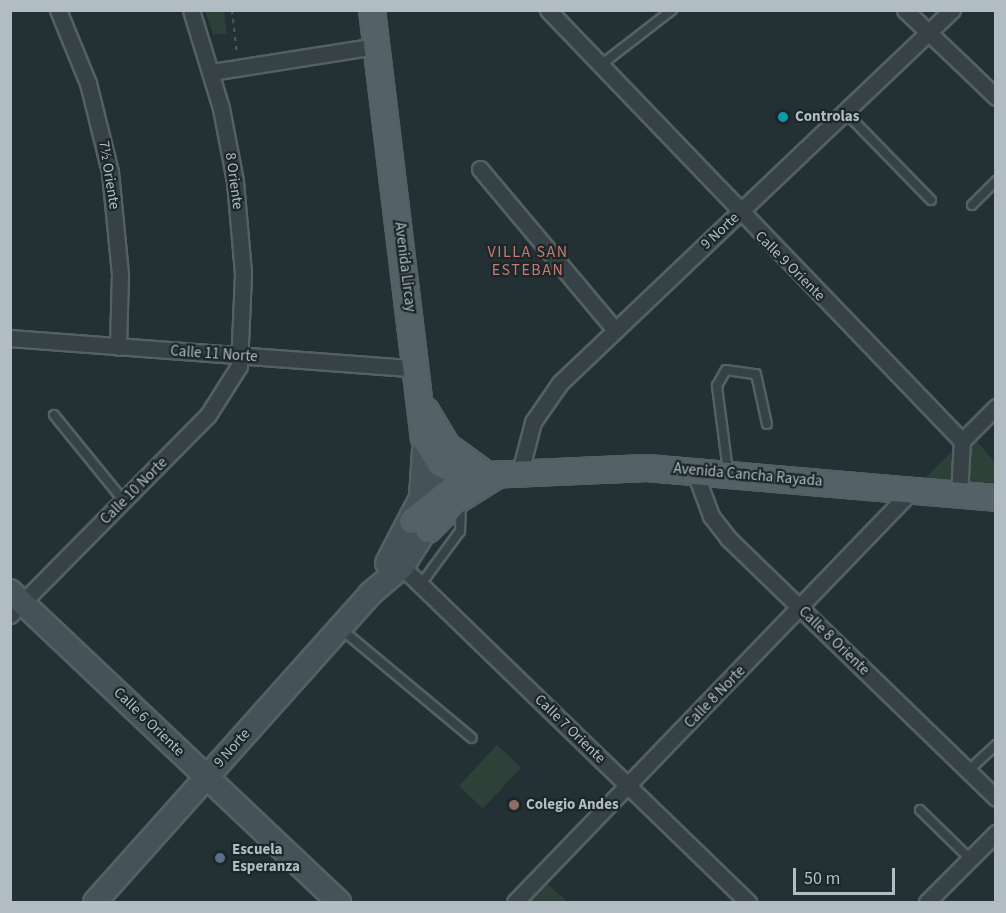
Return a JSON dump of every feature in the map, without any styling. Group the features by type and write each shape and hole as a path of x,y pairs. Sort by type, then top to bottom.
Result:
{"main road":[{"name":"Avenida Lircay","path":"372,10 422,405"},
{"name":"Avenida Cancha Rayada","path":"422,405 440,464 499,474 694,470 996,498"},
{"name":"Avenida Cancha Rayada","path":"430,434 468,464 499,474"},
{"path":"420,526 430,434"},
{"path":"440,464 450,497"},
{"path":"420,526 450,497 499,474"},
{"name":"9 Norte","path":"95,903 370,594 396,562 420,526"},
{"name":"Calle 6 Oriente","path":"15,603 206,777 339,903"}],"street":[{"name":"7½ Oriente","path":"58,10 88,83 110,172 120,274 118,346"},
{"name":"8 Oriente","path":"191,10 212,72 239,212 240,357"},
{"name":"Calle 9 Oriente","path":"548,10 738,213 962,441"},
{"path":"905,10 996,97"},
{"name":"9 Norte","path":"499,474 543,402 615,330 952,10"},
{"path":"212,72 376,46"},
{"path":"480,169 615,330"},
{"name":"Calle 11 Norte","path":"10,338 418,369"},
{"name":"Calle 10 Norte","path":"15,603 124,501 219,402 240,357"},
{"path":"958,494 962,441 996,407"},
{"name":"Calle 8 Oriente","path":"694,470 719,528 996,798"},
{"name":"Calle 8 Norte","path":"515,903 913,489"},
{"name":"Calle 7 Oriente","path":"396,562 748,903"},
{"path":"927,903 996,833"}],"lane":[{"path":"600,66 672,10"},
{"path":"844,112 931,200"},
{"path":"972,205 996,181"},
{"path":"729,472 717,387 726,370 756,374 767,424"},
{"path":"54,415 124,501"},
{"path":"421,585 460,531 450,497"},
{"path":"340,628 472,738"},
{"path":"968,771 996,745"},
{"path":"920,810 970,859"}],"path":[{"path":"232,10 239,68"}],"green space":[{"path":"205,11 224,11 227,34 213,34"},
{"path":"970,434 995,462 995,483 925,478"},
{"path":"497,745 521,768 483,808 459,786"},
{"path":"546,883 568,902 528,902"}],"place":[{"name":"Controlas","path":"783,117"},
{"name":"Colegio Andes","path":"514,805"},
{"name":"Escuela Esperanza","path":"220,858"}],"district":[{"name":"VILLA SAN ESTEBAN","path":"528,261"}]}
